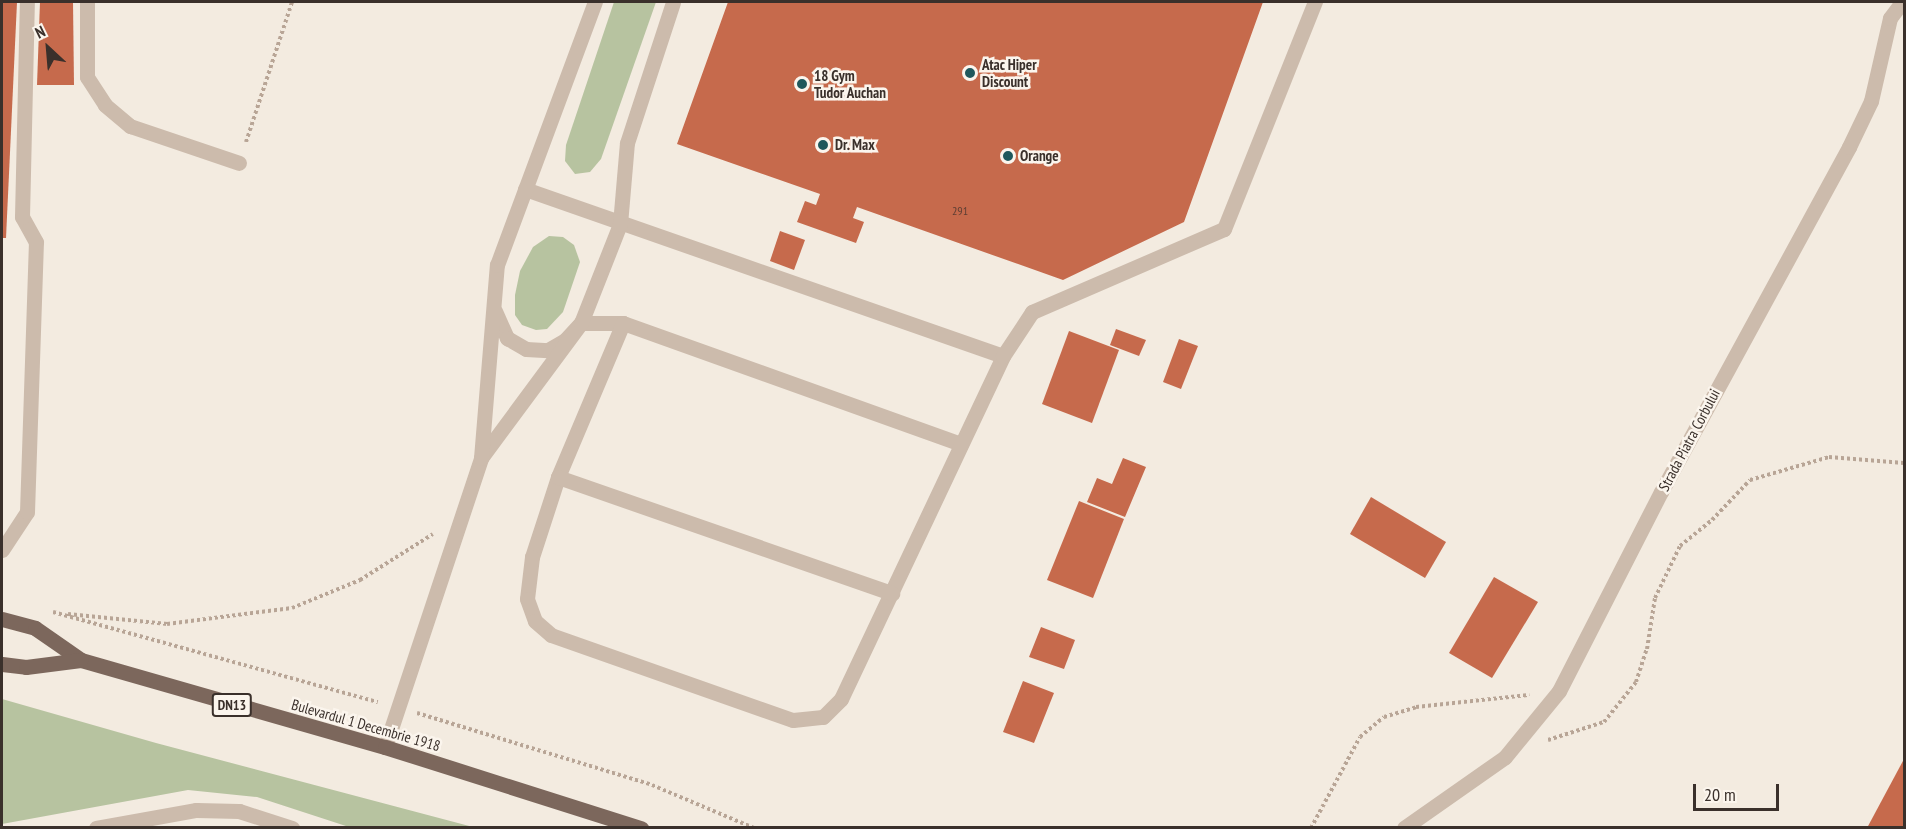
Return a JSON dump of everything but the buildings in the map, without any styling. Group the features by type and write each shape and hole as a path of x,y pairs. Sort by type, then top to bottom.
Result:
{"main road":[{"name":"Bulevardul 1 Decembrie 1918","path":"2,619 35,628 81,660 385,747 641,828"},
{"name":"Bulevardul 1 Decembrie 1918","path":"2,664 27,667 81,660"}],"street":[{"path":"2,550 27,512 36,242 22,217 27,2"},
{"path":"87,2 87,77 105,105 130,126 239,163"},
{"path":"385,747 396,707 481,458 497,265 595,2"},
{"path":"481,458 581,323 620,224 627,143 673,2"},
{"path":"623,323 558,477 532,557 527,599 535,621 551,635 793,720 823,717 841,699 1004,356 1032,312 1224,229 1315,2"},
{"name":"Strada Piatra Corbului","path":"1404,828 1505,757 1559,691 1661,492 1849,147 1871,100 1890,18 1902,2"},
{"path":"525,189 1004,356"},
{"path":"494,297 495,319 507,338 526,349 548,350 565,340 581,323 623,323 961,444"},
{"path":"558,477 892,593"},
{"path":"96,828 196,810 239,811 288,827"}],"path":[{"path":"239,163 292,2"},
{"path":"1505,757 1604,722 1636,682 1647,649 1655,598 1680,546 1713,520 1750,480 1829,457 1905,463"},
{"path":"460,517 360,580 292,608 167,624 52,612 396,707 652,785 754,828"},
{"path":"1311,828 1360,737 1384,717 1416,707 1559,691"}],"green space":[{"path":"614,2 656,2 601,159 590,172 575,174 565,161 566,145"},
{"path":"549,236 563,237 574,245 580,262 563,312 547,329 536,330 522,325 515,315 515,295 520,271 533,247"},
{"path":"2,699 156,743 473,827 349,827 257,797 188,790 2,824"}],"place":[{"name":"Atac Hiper Discount","path":"970,73"},
{"name":"18 Gym Tudor Auchan","path":"802,84"},
{"name":"Dr. Max","path":"823,145"},
{"name":"Orange","path":"1008,156"}]}
